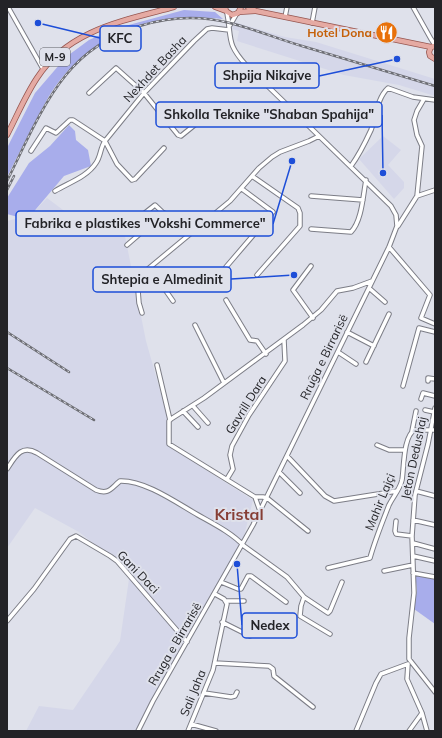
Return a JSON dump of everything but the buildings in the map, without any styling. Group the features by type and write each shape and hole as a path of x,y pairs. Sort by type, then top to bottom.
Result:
{"main road":[{"name":"M-9","path":"7,135 30,89 43,69 60,52 84,35 100,28 174,7"},
{"path":"215,7 226,10 232,15 239,11 256,11 416,45 433,46"},
{"path":"248,7 256,11"},
{"path":"416,45 434,59"},
{"path":"429,54 429,50 433,46"}],"street":[{"path":"8,7 43,69"},
{"path":"285,17 287,7"},
{"path":"312,23 315,7"},
{"path":"413,7 433,46"},
{"path":"226,10 230,41 236,53 391,206 396,215 397,226"},
{"path":"229,28 239,11"},
{"name":"Nexhdet Basha","path":"55,191 92,168 97,162 101,146 144,93 180,54 208,29 216,27 229,28"},
{"path":"89,93 116,68 144,93 178,135 181,136 202,119"},
{"path":"351,166 370,132 376,117 380,100 388,88 413,97 435,100"},
{"path":"424,99 417,110 414,120 417,135 422,146 417,196 435,190"},
{"path":"31,151 46,128 56,133 70,120 73,120 105,141 117,164 132,180 135,179 164,148"},
{"path":"142,313 139,303 137,278 230,201 266,162 280,152 309,142 319,136"},
{"path":"252,176 298,208 300,212 300,226 257,275"},
{"path":"311,229 351,232 356,224 366,180"},
{"path":"226,267 273,212 242,188"},
{"path":"311,196 362,200"},
{"name":"Rruga e Birrarisë","path":"138,731 153,701 215,594 267,498 389,247 397,226 417,196"},
{"path":"136,220 155,205 177,226 193,232"},
{"path":"127,245 164,213"},
{"path":"389,247 430,295 421,318 435,324"},
{"path":"311,266 293,290 313,318"},
{"path":"150,268 172,301"},
{"name":"Gavrill Dara","path":"170,420 266,354 313,318 337,291 353,288 372,281"},
{"path":"369,288 385,302"},
{"path":"226,300 250,340 257,341 266,354"},
{"path":"366,362 389,314"},
{"path":"195,325 224,383"},
{"path":"403,386 419,328 435,332"},
{"path":"347,332 374,346"},
{"name":"Gavrill Dara","path":"227,479 233,469 230,455 232,446 249,415 284,361 284,340"},
{"path":"338,352 356,364"},
{"path":"157,365 170,420 169,444 255,497 267,498 308,531"},
{"path":"310,378 322,384"},
{"path":"428,381 428,378 435,378"},
{"path":"421,400 423,393 435,396"},
{"path":"192,406 208,423"},
{"path":"425,410 435,412"},
{"name":"Mahir Lajçi","path":"328,568 370,558 390,503 401,482 405,450 412,431 416,411"},
{"path":"183,412 198,427"},
{"name":"Jeton Dedushaj","path":"427,731 422,713 407,679 409,638 414,593 412,536 416,491 433,430 435,412"},
{"path":"412,431 433,430"},
{"path":"377,445 389,450 405,450"},
{"path":"7,469 18,454 23,450 28,449 37,453 96,490 102,492 108,491 120,481 130,482 151,488 238,540 287,577 304,597 330,612 342,582"},
{"path":"287,456 325,496 334,501 397,491"},
{"path":"279,472 300,493"},
{"path":"416,491 435,496"},
{"path":"255,497 260,511"},
{"path":"413,520 435,525"},
{"path":"396,521 396,534 412,536"},
{"name":"Gani Daci","path":"7,621 34,589 70,539 76,536 117,561 187,642"},
{"path":"412,543 435,550"},
{"path":"413,556 435,561"},
{"path":"384,571 413,565"},
{"path":"413,573 435,577"},
{"path":"221,582 241,589 248,576 252,576 286,602"},
{"path":"215,594 226,601 244,601"},
{"path":"304,597 300,616 330,634"},
{"name":"Sali Jaha","path":"188,731 215,663 222,622 227,604 226,601"},
{"path":"222,622 250,636 255,634 258,623"},
{"path":"409,659 435,692"},
{"path":"215,663 269,666 273,669 274,676 313,707"},
{"path":"356,731 381,674 408,664"},
{"path":"204,693 232,697 235,696 237,692"},
{"path":"409,731 422,713"},
{"path":"191,724 216,731"}],"shaded area":[{"path":"184,10 215,12 223,19 189,17 147,23 109,38 91,50 61,79 49,96 7,177 7,148 35,93 66,57 89,40 114,29"},
{"path":"234,22 285,37 316,42 435,79 435,96 399,85 344,75 237,41 239,31 232,29"},
{"path":"69,125 75,131 76,140 88,150 91,166 64,176 31,215 18,217 7,214 7,198 29,163 50,146"},
{"path":"383,136 401,150 388,165 404,182 404,188 394,199 359,159"},
{"path":"47,198 94,233 120,211 146,341 167,415 168,446 253,500 242,544 153,701 138,731 26,731 39,706 73,710 120,641 130,572 79,532 35,508 7,548 7,221 31,215"},
{"path":"415,573 435,577 435,624 414,609 417,590"}],"railway":[{"path":"7,181 49,99 66,75 82,59 100,45 119,34 140,26 163,20 185,18 208,19 230,23 435,86"},
{"path":"7,190 14,176"},
{"path":"7,332 69,372"},
{"path":"7,368 94,420"}],"place":[{"name":"KFC","path":"38,23"},
{"name":"Hotel Dona","path":"387,33"},
{"name":"Shpija Nikajve","path":"397,59"},
{"name":"Fabrika e plastikes \"Vokshi Commerce\"","path":"292,161"},
{"name":"Shkolla Teknike \"Shaban Spahija\"","path":"383,173"},
{"name":"Shtepia e Almedinit","path":"294,275"},
{"name":"Nedex","path":"237,564"}],"district":[{"name":"Kristal","path":"239,514"}]}
